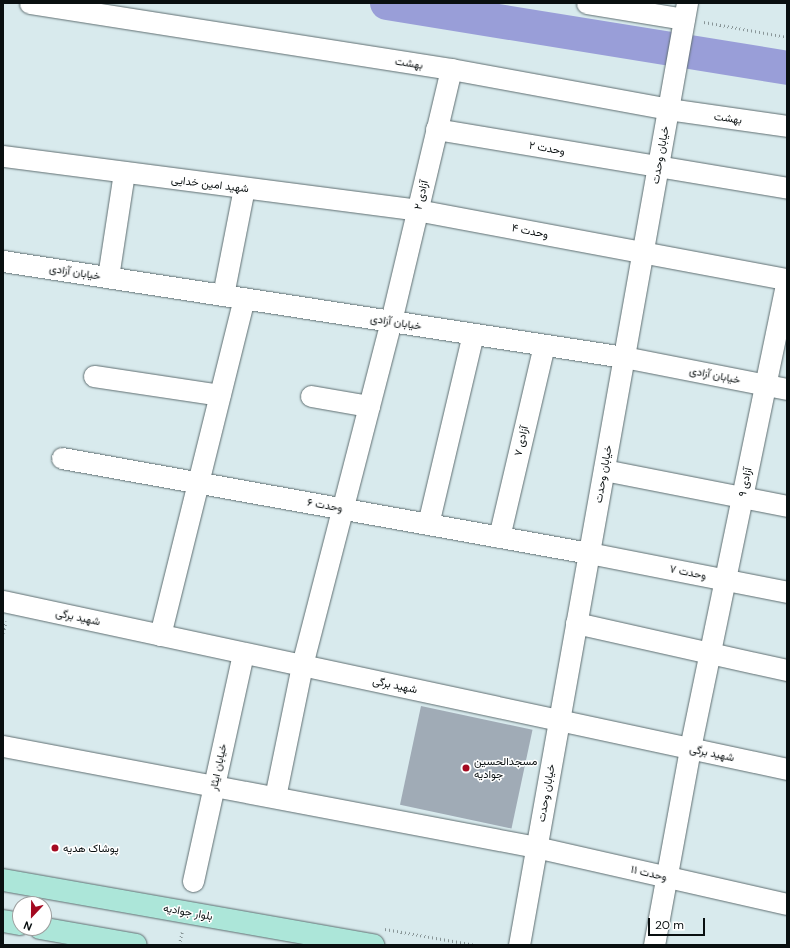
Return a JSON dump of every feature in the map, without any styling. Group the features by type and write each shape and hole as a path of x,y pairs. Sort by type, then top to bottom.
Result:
{"main road":[{"name":"بلوار جوادیه","path":"3,880 373,945"},
{"path":"52,930 136,945"}],"street":[{"name":"بهشت","path":"30,3 450,69 669,100 787,126"},
{"path":"587,3 685,15"},
{"name":"خیابان وحدت","path":"519,945 685,15"},
{"name":"آزادی ۲","path":"275,797 302,665 391,321 450,69"},
{"name":"وحدت ۲","path":"436,129 787,188"},
{"name":"شهید امین خدایی","path":"3,156 417,210"},
{"path":"108,277 124,172"},
{"path":"223,295 244,188"},
{"name":"وحدت ۴","path":"417,210 787,280"},
{"name":"خیابان آزادی","path":"3,261 624,357 787,389"},
{"name":"آزادی ۹","path":"654,945 690,748 787,280"},
{"path":"160,635 244,298"},
{"path":"428,524 473,334"},
{"name":"آزادی ۷","path":"499,537 544,345"},
{"path":"94,376 220,395"},
{"path":"312,396 369,406"},
{"name":"وحدت ۶","path":"62,458 589,553"},
{"path":"604,470 787,506"},
{"name":"وحدت ۷","path":"589,553 787,592"},
{"name":"شهید برگی","path":"3,601 787,769"},
{"path":"576,623 787,670"},
{"name":"خیابان ایثار","path":"193,881 243,653"},
{"name":"وحدت ۱۱","path":"3,746 536,847 787,904"}],"path":[{"path":"685,15 787,37"}],"building":[{"name":"مسجدالحسین جوادیه","path":"421,706 533,730 512,828 400,805"}],"waterway":[{"path":"387,3 787,68"}],"place":[{"name":"مسجدالحسین جوادیه","path":"466,768"},
{"name":"پوشاک هدیه","path":"55,848"}]}
